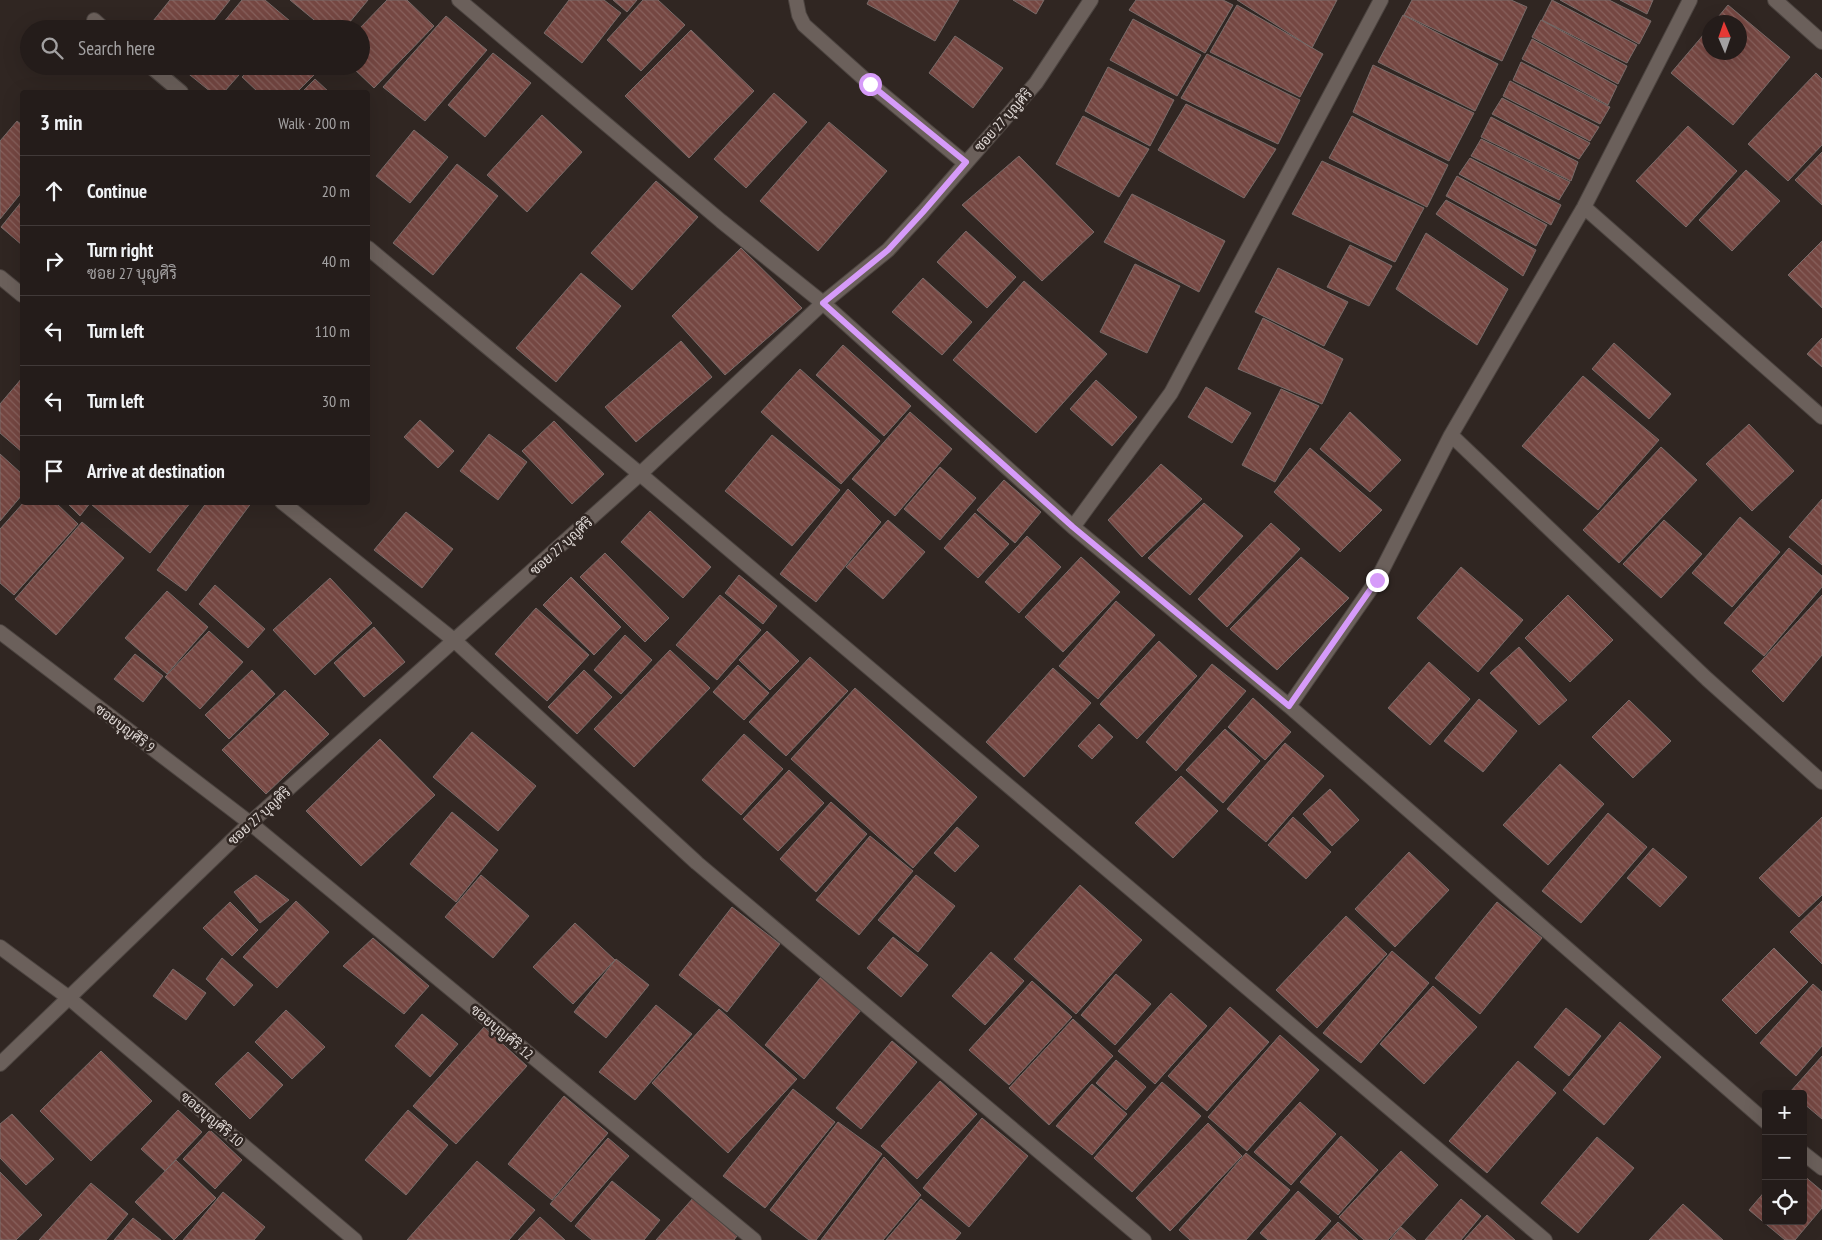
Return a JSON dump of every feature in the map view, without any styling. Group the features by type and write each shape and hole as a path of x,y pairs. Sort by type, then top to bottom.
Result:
{"street":[{"path":"459,0 721,222 823,303 1073,527 1289,706 1762,1119"},
{"path":"796,0 799,15 804,25 870,84 966,162"},
{"name":"ซอย 27 บุญศิริ","path":"0,1064 250,823 456,641 640,474 823,303 888,250 1036,84 1091,0"},
{"path":"1073,527 1171,393 1381,0"},
{"path":"1289,706 1377,580 1451,436 1584,207 1690,0"},
{"path":"1775,0 1822,42"},
{"path":"161,75 179,90"},
{"path":"1584,207 1822,417"},
{"path":"370,250 640,474 1545,1240"},
{"path":"0,276 20,292"},
{"path":"1451,436 1707,679 1822,782"},
{"path":"286,505 456,641 697,863 1144,1240"},
{"name":"ซอยบุญศิริ 9","path":"0,632 250,823"},
{"name":"ซอยบุญศิริ 12","path":"250,823 754,1240"},
{"name":"ซอยบุญศิริ 10","path":"0,947 69,998 355,1240"},
{"path":"1807,1156 1822,1168"}],"building":[{"path":"170,0 230,0 214,20 154,20"},
{"path":"242,0 265,0 289,20 225,20"},
{"path":"290,0 368,0 351,20 314,20"},
{"path":"387,0 407,0 434,26 374,88 360,75 370,75 370,20 368,20"},
{"path":"569,0 604,0 621,13 582,63 544,33"},
{"path":"613,0 637,0 627,12"},
{"path":"643,0 658,0 685,25 641,71 607,40"},
{"path":"869,0 959,0 935,41 867,4"},
{"path":"1013,0 1044,0 1036,14"},
{"path":"1136,0 1223,0 1233,5 1205,53 1129,10"},
{"path":"1237,0 1337,0 1312,48"},
{"path":"1412,0 1511,0 1527,7 1502,61 1404,15"},
{"path":"1552,0 1637,45 1627,63 1542,20"},
{"path":"1560,0 1609,0 1651,21 1639,44"},
{"path":"1620,0 1653,0 1647,14"},
{"path":"1237,5 1323,54 1300,97 1210,52"},
{"path":"1728,5 1740,15 1720,15"},
{"path":"1403,15 1498,64 1475,111 1378,62"},
{"path":"446,16 487,50 425,121 383,87"},
{"path":"1133,19 1201,55 1177,96 1110,60"},
{"path":"1541,20 1627,66 1618,84 1532,37"},
{"path":"1747,21 1790,57 1733,125 1671,73 1702,36 1702,60 1747,60"},
{"path":"691,30 754,91 689,158 625,96"},
{"path":"955,36 1003,68 973,108 929,73"},
{"path":"1532,39 1617,86 1608,105 1522,59"},
{"path":"493,53 531,83 485,137 448,105"},
{"path":"1207,54 1300,100 1278,144 1181,98"},
{"path":"1521,62 1610,107 1600,124 1513,80"},
{"path":"1373,65 1474,113 1449,161 1353,112"},
{"path":"1108,67 1174,100 1150,146 1085,111"},
{"path":"1816,73 1822,79 1822,145 1788,181 1748,144"},
{"path":"190,75 239,75 226,90 209,90"},
{"path":"244,75 314,75 299,90 256,90 242,77"},
{"path":"315,79 327,90 304,90"},
{"path":"1510,81 1599,127 1590,141 1503,96"},
{"path":"774,93 807,122 746,188 714,159"},
{"path":"1502,98 1590,143 1579,159 1492,114"},
{"path":"1186,104 1276,149 1244,198 1158,150"},
{"path":"542,115 582,152 527,212 487,175"},
{"path":"1083,116 1149,149 1119,197 1056,164"},
{"path":"1352,116 1448,165 1427,207 1329,158"},
{"path":"1491,117 1578,162 1571,181 1481,137"},
{"path":"17,121 20,123 20,194 0,219 0,141"},
{"path":"829,122 887,171 818,251 760,201"},
{"path":"1688,126 1737,171 1686,227 1636,181"},
{"path":"414,130 448,157 410,203 376,176"},
{"path":"1481,139 1570,182 1559,200 1471,156"},
{"path":"1822,152 1822,205 1795,180"},
{"path":"1019,156 1094,232 1042,281 962,205"},
{"path":"1470,158 1561,205 1551,225 1459,174"},
{"path":"1322,161 1424,208 1395,262 1292,214"},
{"path":"457,164 498,196 433,275 393,243"},
{"path":"1746,170 1780,201 1732,251 1699,220"},
{"path":"1457,176 1547,225 1536,246 1446,196"},
{"path":"656,181 698,217 632,290 591,253"},
{"path":"1132,194 1225,241 1199,292 1104,242"},
{"path":"1446,200 1536,250 1523,276 1436,214"},
{"path":"20,203 20,243 1,227"},
{"path":"966,231 1016,277 987,308 937,262"},
{"path":"1426,233 1508,289 1477,345 1396,289"},
{"path":"1822,241 1822,308 1788,275"},
{"path":"1350,245 1392,266 1369,306 1327,287"},
{"path":"741,248 802,308 725,375 672,316"},
{"path":"1135,264 1180,286 1147,353 1100,332"},
{"path":"1278,268 1348,302 1324,346 1255,312"},
{"path":"581,273 621,306 556,382 516,348"},
{"path":"923,278 972,322 942,355 892,312"},
{"path":"1024,281 1107,354 1036,433 953,360"},
{"path":"1263,318 1343,359 1322,404 1238,369"},
{"path":"1822,338 1822,367 1807,354"},
{"path":"681,341 712,377 636,442 605,407"},
{"path":"1614,343 1671,394 1649,419 1592,369"},
{"path":"843,345 911,406 884,436 816,375"},
{"path":"800,369 880,441 841,484 761,412"},
{"path":"1583,376 1659,440 1598,510 1522,446"},
{"path":"20,380 20,450 0,433 0,404"},
{"path":"1096,380 1137,417 1112,446 1070,409"},
{"path":"1206,387 1251,413 1232,443 1188,417"},
{"path":"1281,389 1319,406 1275,482 1242,465"},
{"path":"910,412 952,449 895,516 852,479"},
{"path":"1350,412 1401,460 1370,492 1320,449"},
{"path":"420,420 454,451 438,468 404,437"},
{"path":"554,421 604,474 572,504 522,451"},
{"path":"1749,424 1794,471 1752,511 1706,464"},
{"path":"489,434 527,462 498,500 460,471"},
{"path":"772,435 840,490 792,546 725,491"},
{"path":"1661,447 1697,480 1619,563 1583,530"},
{"path":"1310,448 1382,510 1340,552 1274,492"},
{"path":"0,454 20,472 20,497 0,521"},
{"path":"1161,464 1202,499 1142,557 1108,520"},
{"path":"940,467 976,498 940,540 904,509"},
{"path":"1004,480 1041,512 1015,543 977,510"},
{"path":"848,489 881,522 816,602 780,574"},
{"path":"1822,499 1822,565 1789,537"},
{"path":"1204,503 1243,536 1190,595 1148,558"},
{"path":"21,505 58,505 78,524 14,595 0,583 0,529"},
{"path":"69,505 89,505 80,516"},
{"path":"92,505 189,505 150,553"},
{"path":"205,505 250,505 186,591 157,570"},
{"path":"650,511 711,567 683,598 621,542"},
{"path":"406,512 453,549 422,588 374,550"},
{"path":"975,513 1009,544 978,578 944,548"},
{"path":"1740,517 1780,552 1732,607 1692,573"},
{"path":"888,520 925,552 883,599 846,567"},
{"path":"1664,520 1702,554 1661,598 1623,564"},
{"path":"82,522 124,558 56,635 15,599"},
{"path":"1271,523 1300,549 1227,627 1198,599"},
{"path":"1027,536 1061,567 1019,613 985,582"},
{"path":"1789,548 1822,576 1822,587 1764,656 1724,623"},
{"path":"605,553 669,618 645,642 580,577"},
{"path":"1081,557 1120,592 1063,652 1025,617"},
{"path":"1301,557 1349,598 1277,670 1230,629"},
{"path":"1461,567 1523,620 1478,672 1417,618"},
{"path":"739,575 777,606 763,624 725,593"},
{"path":"571,577 621,627 594,655 543,605"},
{"path":"330,578 372,623 315,675 273,630"},
{"path":"215,585 265,629 248,648 199,604"},
{"path":"167,591 208,627 167,674 125,638"},
{"path":"720,595 761,630 717,680 676,645"},
{"path":"1568,595 1613,640 1570,682 1525,638"},
{"path":"1822,595 1822,655 1783,702 1752,671"},
{"path":"1116,601 1155,635 1098,699 1059,666"},
{"path":"536,608 589,655 547,701 495,654"},
{"path":"374,627 405,662 364,697 334,663"},
{"path":"209,631 243,662 200,709 165,677"},
{"path":"767,631 799,661 770,690 739,660"},
{"path":"625,635 652,660 621,694 594,670"},
{"path":"1159,641 1197,676 1137,739 1100,704"},
{"path":"1519,647 1567,700 1539,725 1490,673"},
{"path":"670,650 710,688 634,767 594,729"},
{"path":"135,654 163,676 143,702 114,679"},
{"path":"810,657 848,691 786,756 749,722"},
{"path":"1429,662 1470,699 1430,745 1388,708"},
{"path":"1212,664 1246,691 1176,771 1146,742"},
{"path":"738,665 769,693 744,720 713,692"},
{"path":"1053,668 1091,703 1024,777 986,742"},
{"path":"252,670 275,694 229,739 205,715"},
{"path":"584,670 612,697 577,734 548,707"},
{"path":"855,688 977,797 913,868 791,759"},
{"path":"285,690 329,734 266,794 222,750"},
{"path":"1253,698 1291,732 1265,760 1228,727"},
{"path":"1479,699 1517,731 1483,772 1444,741"},
{"path":"1629,700 1671,741 1633,778 1592,737"},
{"path":"1099,724 1113,737 1092,759 1078,746"},
{"path":"1225,729 1260,761 1223,803 1186,770"},
{"path":"472,732 536,786 498,831 433,777"},
{"path":"744,734 783,769 741,815 702,780"},
{"path":"380,739 435,795 361,866 306,811"},
{"path":"1285,743 1324,776 1266,842 1227,809"},
{"path":"1560,764 1604,804 1548,865 1503,825"},
{"path":"789,770 824,803 778,851 743,819"},
{"path":"1181,776 1218,811 1173,858 1135,823"},
{"path":"1330,789 1359,820 1332,846 1303,814"},
{"path":"831,802 867,834 816,892 780,859"},
{"path":"452,812 498,850 456,902 410,864"},
{"path":"1608,813 1647,847 1581,923 1542,891"},
{"path":"1293,817 1331,852 1306,879 1268,845"},
{"path":"1822,817 1822,895 1799,917 1759,878"},
{"path":"957,827 979,846 955,872 934,853"},
{"path":"870,836 913,871 859,935 816,900"},
{"path":"1653,848 1687,877 1660,907 1627,878"},
{"path":"1409,852 1449,890 1395,947 1355,909"},
{"path":"256,875 289,900 260,923 234,892"},
{"path":"481,875 529,916 493,958 445,917"},
{"path":"916,875 955,906 918,952 878,920"},
{"path":"1080,885 1142,940 1076,1014 1014,959"},
{"path":"296,901 329,932 277,988 243,957"},
{"path":"1822,901 1822,964 1790,932"},
{"path":"230,902 258,930 232,956 203,928"},
{"path":"1497,902 1542,938 1480,1014 1435,978"},
{"path":"732,907 780,944 727,1012 679,975"},
{"path":"1346,916 1387,954 1317,1028 1276,990"},
{"path":"575,923 615,960 573,1004 533,967"},
{"path":"893,937 928,965 901,997 867,968"},
{"path":"373,938 429,986 404,1014 343,966"},
{"path":"1774,948 1808,982 1756,1034 1722,1000"},
{"path":"1392,951 1429,983 1361,1063 1323,1033"},
{"path":"991,952 1024,981 985,1025 952,996"},
{"path":"222,958 253,985 234,1006 206,979"},
{"path":"616,959 649,985 606,1038 574,1012"},
{"path":"173,969 206,993 186,1020 153,996"},
{"path":"1116,974 1151,1004 1115,1045 1081,1015"},
{"path":"821,977 862,1009 804,1079 765,1045"},
{"path":"1032,981 1072,1017 1009,1085 969,1050"},
{"path":"1813,984 1822,992 1822,1046 1796,1076 1760,1043"},
{"path":"1433,986 1477,1027 1424,1084 1380,1044"},
{"path":"1171,993 1207,1026 1155,1084 1118,1051"},
{"path":"656,1005 692,1034 635,1100 599,1072"},
{"path":"1230,1007 1269,1042 1207,1111 1168,1076"},
{"path":"1566,1008 1601,1036 1569,1076 1534,1047"},
{"path":"719,1009 797,1079 728,1153 652,1083"},
{"path":"286,1010 325,1047 292,1079 255,1042"},
{"path":"422,1014 458,1044 430,1077 395,1046"},
{"path":"1073,1019 1113,1056 1049,1125 1009,1088"},
{"path":"1620,1022 1661,1057 1604,1125 1563,1090"},
{"path":"484,1027 527,1066 456,1144 413,1106"},
{"path":"1280,1035 1319,1070 1247,1151 1208,1117"},
{"path":"892,1041 917,1062 861,1129 836,1108"},
{"path":"101,1051 152,1101 91,1161 40,1111"},
{"path":"248,1052 283,1085 250,1119 215,1084"},
{"path":"1822,1056 1822,1119 1807,1106 1807,1090 1792,1090"},
{"path":"1116,1060 1146,1087 1126,1110 1096,1083"},
{"path":"1518,1061 1556,1093 1487,1173 1449,1141"},
{"path":"940,1081 977,1114 917,1179 881,1146"},
{"path":"1162,1082 1201,1116 1132,1192 1094,1158"},
{"path":"1092,1084 1127,1114 1092,1155 1056,1126"},
{"path":"793,1089 835,1122 765,1208 723,1176"},
{"path":"564,1096 608,1133 552,1200 508,1164"},
{"path":"1300,1102 1336,1134 1291,1185 1254,1152"},
{"path":"178,1110 202,1132 165,1171 141,1149"},
{"path":"408,1110 448,1145 406,1195 365,1160"},
{"path":"12,1114 54,1159 26,1185 0,1158 0,1124"},
{"path":"982,1118 1028,1156 969,1227 923,1188"},
{"path":"838,1122 882,1154 816,1240 809,1240 770,1210"},
{"path":"1208,1123 1242,1156 1170,1231 1136,1198"},
{"path":"210,1130 242,1160 215,1189 183,1159"},
{"path":"1341,1136 1378,1170 1338,1215 1300,1182"},
{"path":"1597,1137 1634,1168 1578,1233 1541,1203"},
{"path":"608,1138 629,1156 571,1222 550,1204"},
{"path":"1401,1151 1438,1185 1388,1240 1364,1240 1339,1217"},
{"path":"1246,1153 1290,1190 1246,1240 1190,1240 1179,1230"},
{"path":"884,1157 921,1195 883,1240 821,1240"},
{"path":"176,1160 216,1198 174,1240 135,1202"},
{"path":"477,1161 535,1210 509,1240 407,1240"},
{"path":"0,1172 42,1215 16,1240 0,1240"},
{"path":"1807,1178 1822,1191 1822,1208 1795,1240 1785,1240 1767,1225 1807,1225"},
{"path":"612,1181 660,1220 644,1240 592,1240 575,1226"},
{"path":"91,1183 128,1214 106,1240 39,1240"},
{"path":"1298,1191 1331,1221 1314,1240 1268,1240 1260,1233"},
{"path":"223,1192 265,1227 254,1240 183,1240"},
{"path":"1762,1195 1762,1221 1749,1210"},
{"path":"694,1197 737,1236 734,1240 656,1240"},
{"path":"921,1199 961,1233 955,1240 886,1240"},
{"path":"1461,1199 1481,1216 1461,1240 1425,1240"},
{"path":"1683,1204 1723,1240 1649,1240"},
{"path":"1487,1215 1515,1240 1464,1240"},
{"path":"540,1217 565,1240 518,1240"},
{"path":"133,1218 161,1240 114,1240"},
{"path":"1338,1222 1358,1240 1321,1240"},
{"path":"1401,1227 1416,1240 1390,1240"}],"route":[{"path":"870,84 966,162 888,250 823,303 1073,527 1289,706 1377,580"}]}
